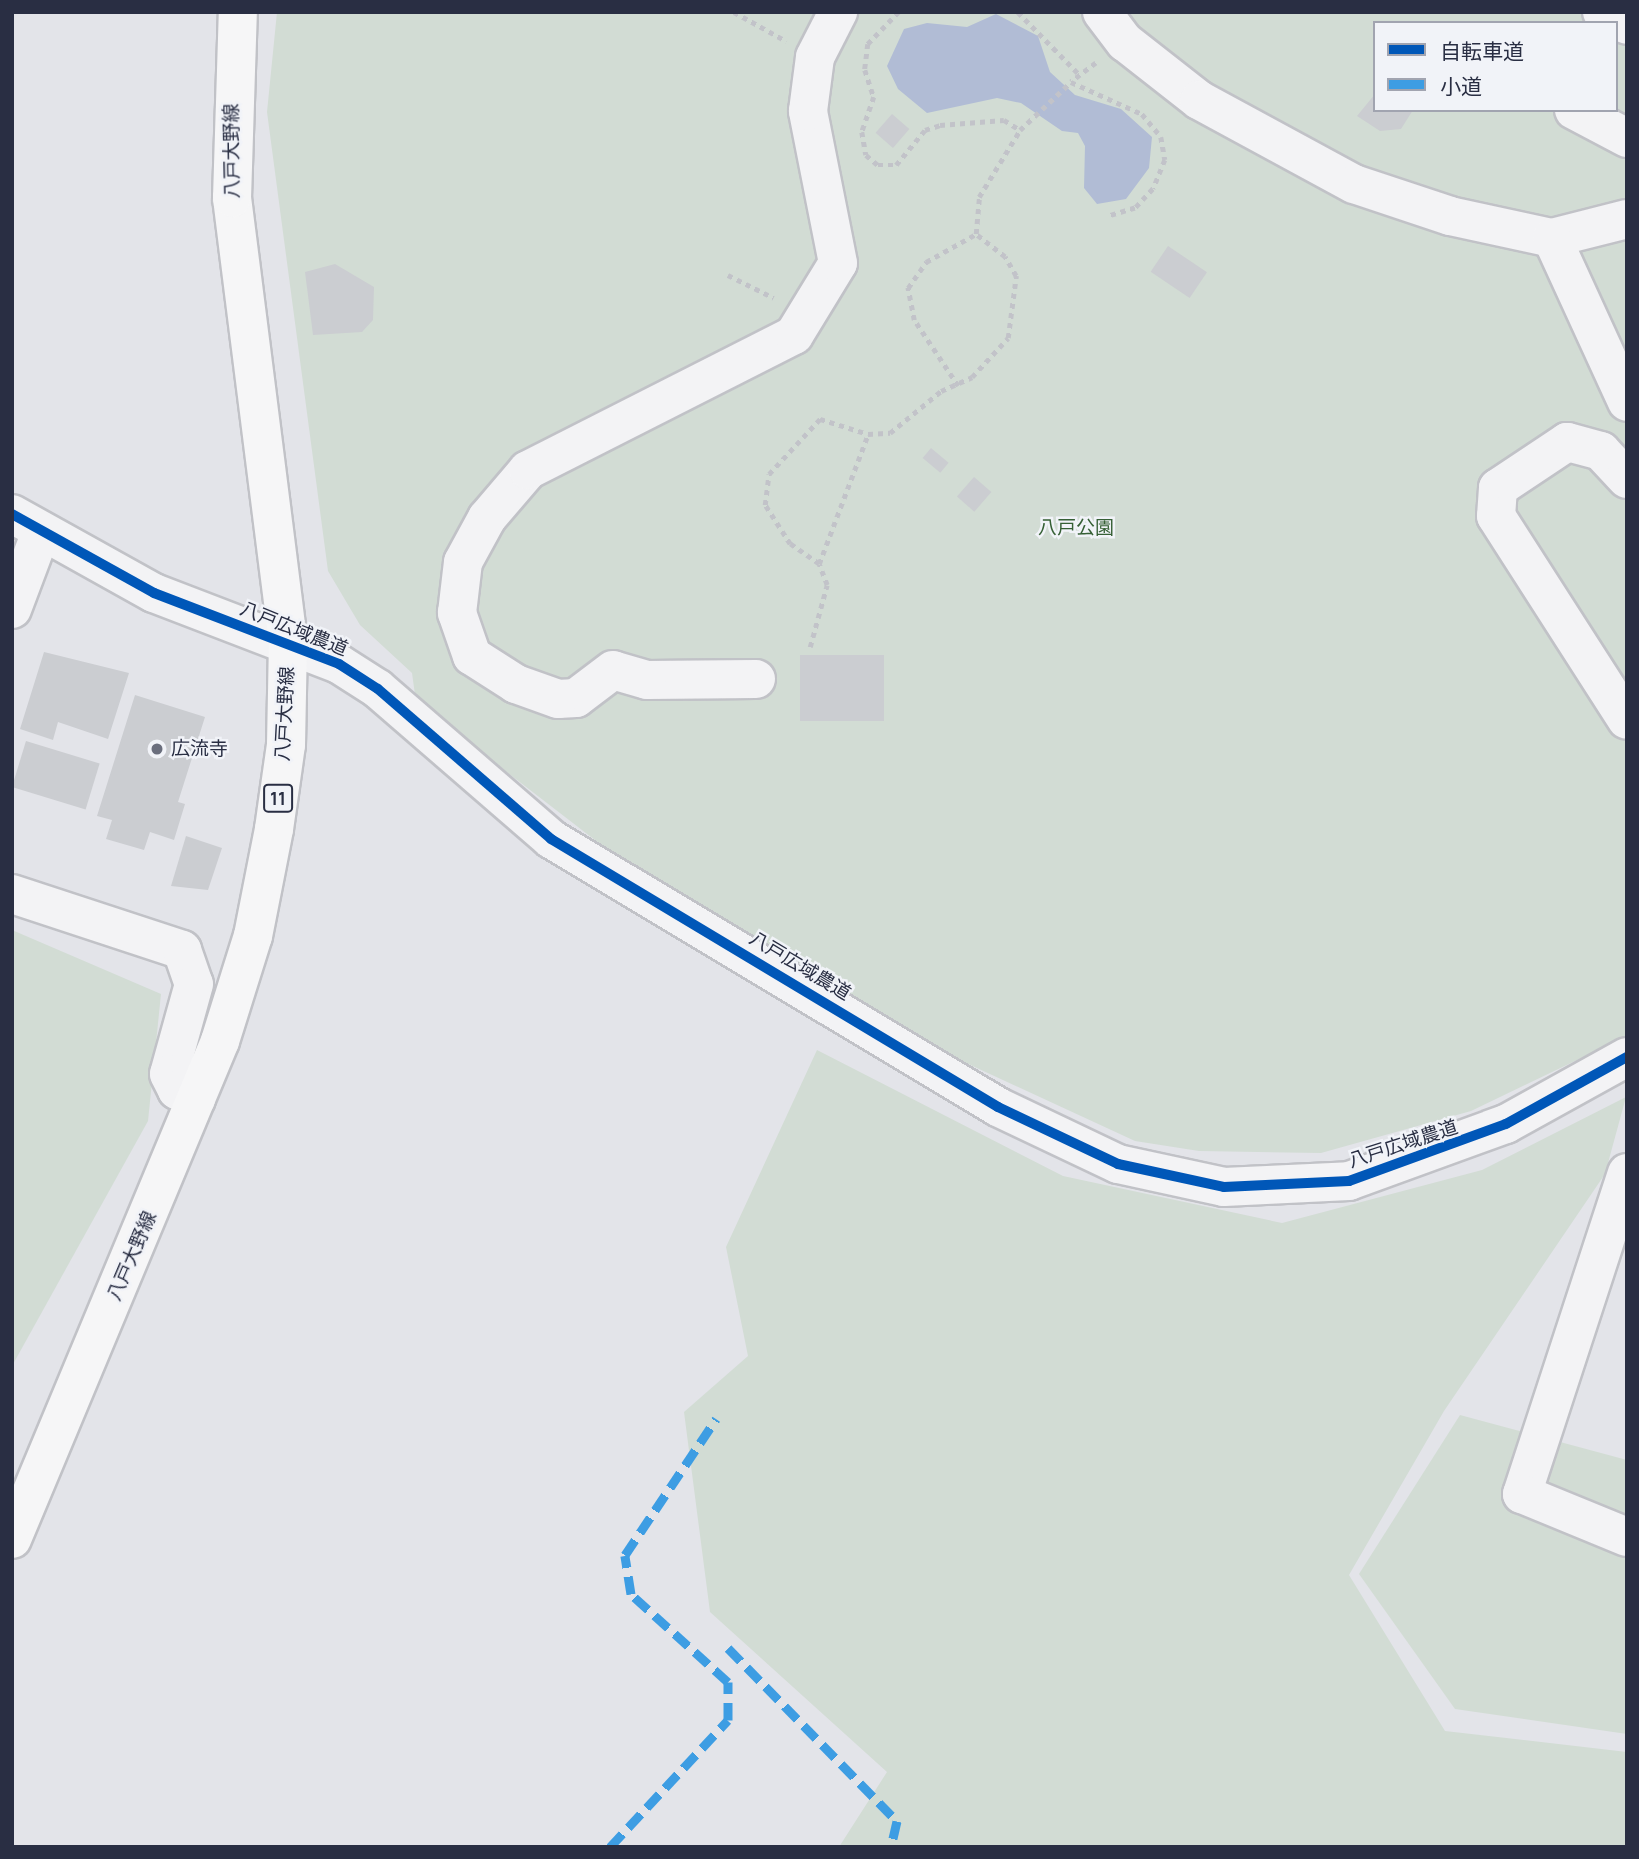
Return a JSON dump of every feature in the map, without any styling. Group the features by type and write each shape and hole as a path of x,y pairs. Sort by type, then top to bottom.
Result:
{"main road":[{"name":"八戸大野線","path":"12,1539 196,1099 253,936 286,745 288,641 232,198 238,12"}],"street":[{"path":"756,679 647,680 613,670 576,698 558,699 516,684 472,656 457,613 463,562 487,518 528,470 794,335 838,262 808,111 815,57 838,12"},
{"path":"1102,12 1125,42 1199,100 1354,184 1450,216 1552,238 1627,219"},
{"path":"1602,12 1627,25"},
{"path":"1579,112 1623,128"},
{"path":"1552,238 1627,402"},
{"path":"1627,480 1601,451 1567,442 1498,488 1496,516 1627,720"},
{"name":"八戸広域農道","path":"27,523 154,593 288,641 379,689 484,786 620,882 998,1107 1118,1164 1224,1187 1349,1181 1506,1124 1627,1057"},
{"path":"12,609 27,523"},
{"path":"12,894 182,950 194,984 169,1073 177,1090 196,1099"},
{"path":"1627,1173 1522,1494 1627,1537"}],"path":[{"path":"734,12 815,57"},
{"path":"899,12 868,44 865,70 874,97 862,132 866,155 878,164 896,165 925,130 940,125 1004,120 1020,130"},
{"path":"1018,12 1080,75"},
{"path":"810,647 827,585 818,564 790,544 765,505 769,474 820,418 868,434 890,433 941,391 958,386 1008,338 1016,276 976,234 979,197 1020,130 1032,117 1071,82 1125,42"},
{"path":"1071,82 1123,101 1161,136 1165,160 1153,189 1135,208 1108,216"},
{"path":"958,386 914,320 908,288 926,262 976,234"},
{"path":"728,275 807,314"},
{"path":"818,564 868,434"}],"green space":[{"name":"八戸公園","path":"277,12 1627,12 1627,1036 1471,1111 1321,1153 1199,1151 1135,1141 951,1056 604,847 416,702 412,673 360,625 328,571 267,112"},
{"path":"12,930 161,994 148,1121 12,1366"},
{"path":"817,1050 1063,1176 1282,1223 1482,1170 1626,1097 1605,1174 1444,1411 1349,1575 1445,1731 1627,1752 1627,1847 839,1847 887,1772 710,1612 684,1412 748,1356 726,1247"},
{"path":"1460,1415 1627,1460 1627,1734 1455,1709 1359,1574"}],"water":[{"path":"996,14 1038,36 1050,72 1075,95 1121,109 1152,137 1149,168 1126,199 1097,204 1084,188 1085,146 1078,133 1062,131 1021,103 997,98 927,113 898,89 887,66 904,29 927,23 967,27"}],"building":[{"path":"1373,96 1373,112 1412,112 1401,129 1380,131 1357,116"},
{"path":"892,114 909,129 893,148 876,133"},
{"path":"1168,246 1207,272 1190,298 1151,272"},
{"path":"335,264 374,287 373,320 362,332 313,335 305,272"},
{"path":"931,448 949,463 940,473 923,458"},
{"path":"974,477 991,492 974,512 957,497"},
{"path":"44,652 129,673 108,739 58,722 53,740 20,729"},
{"path":"800,655 884,655 884,721 800,721"},
{"name":"広流寺","path":"135,695 205,717 178,802 185,804 174,840 150,832 144,850 106,839 112,820 97,816"},
{"path":"26,741 100,764 86,809 12,787"},
{"path":"186,836 222,848 208,890 171,886"}],"marked path":[{"path":"610,1847 728,1720 728,1682 631,1594 625,1555 716,1419"},
{"path":"728,1648 897,1821 891,1847"}],"cycle path":[{"path":"12,514 154,593 339,664 378,689 551,839 998,1107 1118,1164 1224,1187 1349,1181 1506,1124 1627,1057"}],"place":[{"name":"広流寺","path":"157,749"}]}
